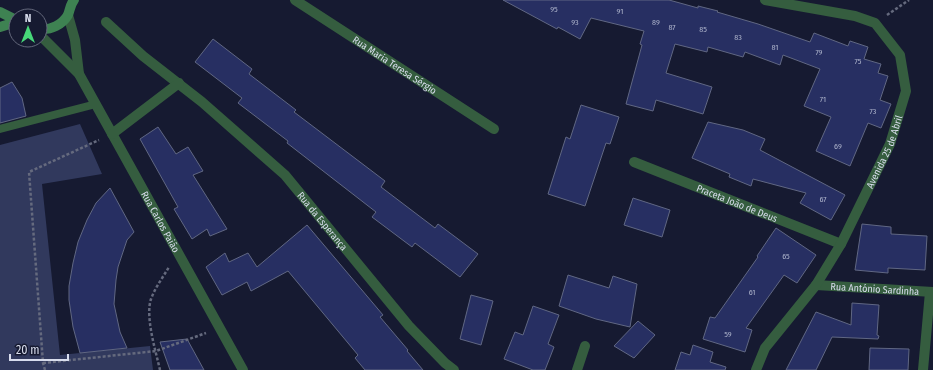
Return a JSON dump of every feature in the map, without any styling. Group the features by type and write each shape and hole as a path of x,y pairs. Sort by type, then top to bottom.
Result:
{"main road":[{"path":"48,29 62,23 68,15 72,1"}],"street":[{"name":"Rua Maria Teresa Sérgio","path":"295,0 494,129"},
{"path":"765,0 855,16 875,23"},
{"name":"Rua Carlos Paião","path":"68,15 75,40 79,74"},
{"name":"Rua da Esperança","path":"106,22 143,56 202,102 285,175 409,326 445,363 454,370"},
{"name":"Avenida 25 de Abril","path":"756,370 764,348 816,285 841,244 890,144 906,91 900,55 875,23"},
{"name":"Rua Carlos Paião","path":"48,43 79,74 243,370"},
{"path":"112,134 178,83"},
{"name":"Praceta João de Deus","path":"634,162 841,244"},
{"name":"Rua António Sardinha","path":"816,285 932,292"},
{"path":"923,370 932,292"},
{"path":"577,370 585,346"}],"lane":[{"path":"0,129 96,104"}],"path":[{"path":"875,23 909,0"},
{"path":"45,370 43,363 29,172 112,134"},
{"path":"160,370 149,315 150,300 156,287 178,253"},
{"path":"43,363 156,351 220,328"}],"shaded area":[{"path":"80,124 102,174 42,184 60,355 150,346 153,370 0,370 0,145"}],"building":[{"path":"503,0 669,0 698,8 698,6 718,11 717,12 810,42 814,33 848,46 850,41 868,47 864,59 881,64 878,73 888,76 880,100 891,104 881,128 868,123 850,166 816,151 831,117 804,106 820,69 783,55 780,65 745,52 743,57 708,47 707,52 675,44 666,73 712,87 703,114 656,100 653,111 626,104 642,45 640,44 644,31 591,18 580,39 558,27 557,29"},
{"path":"213,39 252,69 249,74 296,110 294,112 385,181 381,187 435,228 438,224 478,254 460,277 415,243 412,247 372,217 376,212 238,103 242,98 195,62"},
{"path":"12,82 22,98 26,116 0,123 0,88"},
{"path":"581,105 619,117 610,144 606,143 585,206 548,194 566,137 570,139"},
{"path":"708,122 743,130 765,139 760,150 845,195 831,220 800,203 806,193 753,179 751,186 729,177 730,174 692,158"},
{"path":"158,127 176,154 188,147 203,171 193,175 227,229 210,236 207,229 192,239 174,209 178,207 140,139"},
{"path":"110,188 134,232 127,240 118,267 114,304 120,332 127,348 80,353 73,327 69,300 69,286 73,263 78,242 87,220 96,203"},
{"path":"633,198 670,210 662,237 624,225"},
{"path":"862,224 891,227 891,234 927,236 925,270 888,268 888,273 855,270"},
{"path":"307,225 383,315 380,317 423,370 365,370 355,358 358,355 288,271 251,291 247,282 222,295 206,267 225,253 229,262 248,253 257,267"},
{"path":"776,228 816,255 797,283 784,275 746,328 752,330 745,352 703,339 710,317 715,318 758,257 757,256"},
{"path":"568,275 609,288 613,276 637,284 630,327 596,319 559,306"},
{"path":"471,295 493,301 481,345 460,339"},
{"path":"852,303 879,305 878,339 832,337 816,370 786,370 816,312 851,325"},
{"path":"533,306 559,315 548,344 554,347 545,370 533,370 504,359 515,332 523,335"},
{"path":"638,321 655,335 634,358 614,346"},
{"path":"187,339 204,370 170,370 160,342"},
{"path":"693,345 713,352 710,362 726,367 725,370 675,370 681,352 690,355"},
{"path":"870,348 909,349 908,370 869,370"}]}
